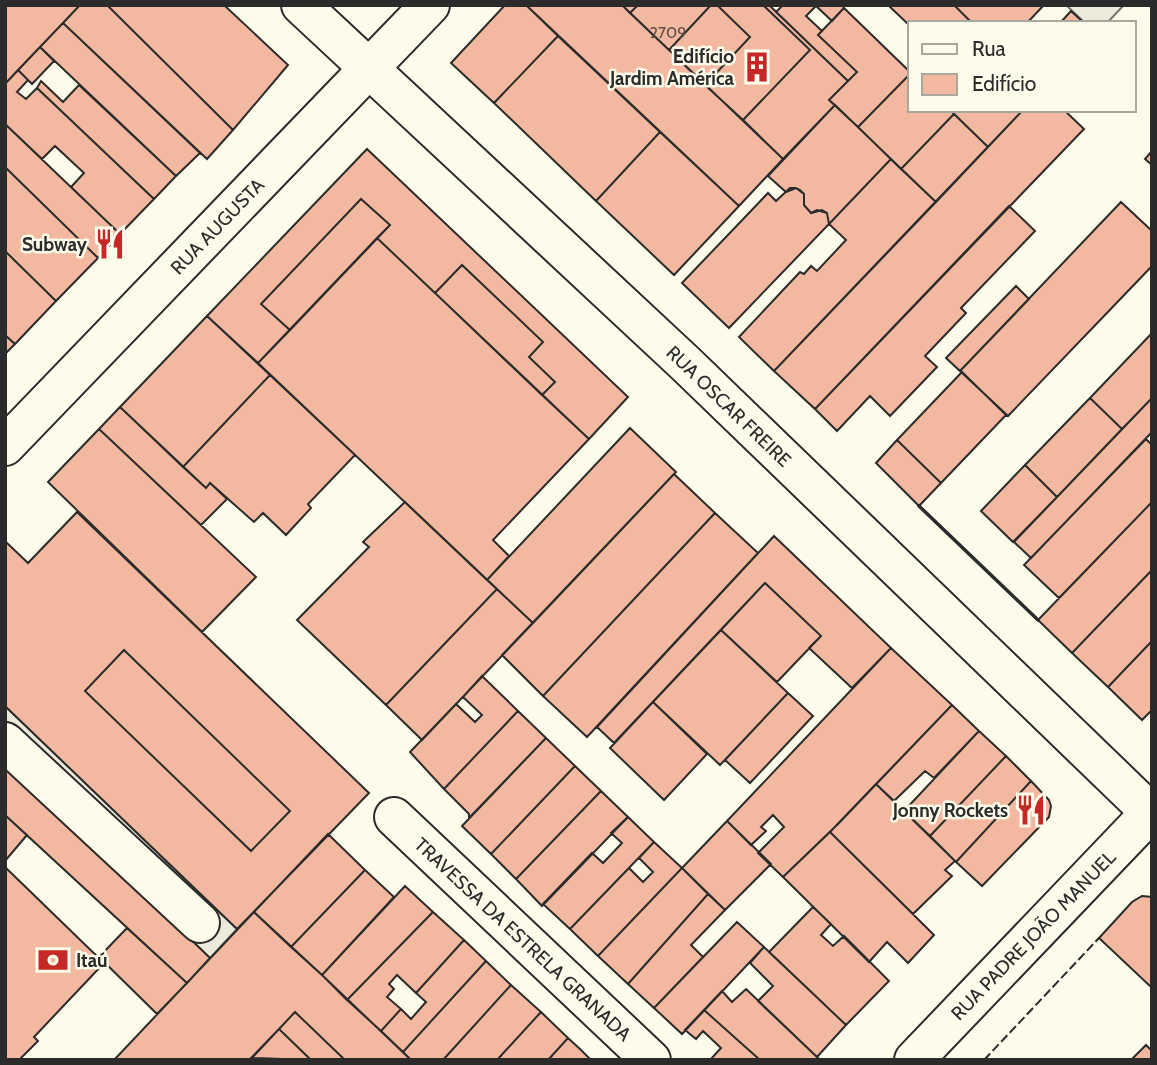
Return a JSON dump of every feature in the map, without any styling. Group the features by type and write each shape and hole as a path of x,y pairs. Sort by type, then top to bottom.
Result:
{"street":[{"name":"RUA OSCAR FREIRE","path":"301,5 686,364 1151,812"},
{"name":"RUA AUGUSTA","path":"5,446 430,5"},
{"path":"5,742 200,923"},
{"name":"RUA PADRE JOÃO MANUEL","path":"914,1060 1151,812"},
{"name":"TRAVESSA DA ESTRELA GRANADA","path":"394,817 652,1060"}],"shaded area":[{"path":"1066,5 1124,5 1109,21 1083,21"},
{"path":"5,706 237,929 210,958 5,760"}],"building":[{"path":"5,5 80,5 5,84"},
{"path":"80,5 107,5 233,130 207,159 63,23"},
{"path":"107,5 224,5 288,65 233,130"},
{"path":"505,5 526,5 558,36 494,103 451,63"},
{"path":"526,5 622,5 783,159 739,206"},
{"path":"622,5 638,5 630,13"},
{"name":"Edifício Jardim América","path":"638,5 711,5 669,50 630,13"},
{"path":"711,5 717,5 750,37 705,85 669,50"},
{"name":"Edifício Jardim América","path":"717,5 763,5 810,50 743,120 705,85 750,37"},
{"path":"763,5 769,5 848,81 829,100 835,105 783,159 743,120 810,50"},
{"path":"783,5 842,5 844,8 832,21 816,6 806,16 822,31 818,35 857,72 848,81 776,12"},
{"path":"888,5 954,5 970,21 908,21 908,24"},
{"path":"954,5 1044,5 1029,21 970,21"},
{"path":"844,8 908,70 908,76 858,127 829,100 857,72 818,35"},
{"path":"1071,11 1082,21 1062,21"},
{"path":"63,23 200,153 176,176 40,47"},
{"path":"558,36 660,132 596,201 494,103"},
{"path":"40,47 54,61 32,84 18,70"},
{"path":"18,70 28,80 17,92 26,99 37,88 154,199 120,234 71,187 84,173 55,146 42,159 5,124 5,84"},
{"path":"908,76 908,112 954,114 901,169 858,127"},
{"path":"41,81 63,102 79,85 176,176 154,199 37,88"},
{"path":"835,105 891,159 829,224 827,213 822,210 811,213 804,205 804,194 800,190 796,188 786,192 768,176"},
{"path":"952,112 1021,112 988,147"},
{"path":"1021,112 1066,112 1084,129 815,409 774,371"},
{"path":"954,114 988,147 936,202 901,169"},
{"path":"5,124 120,234 98,258 5,167"},
{"path":"660,132 739,206 674,275 596,201"},
{"path":"367,149 628,397 589,439 542,395 555,382 529,357 543,342 462,265 435,293 377,238 390,225 361,199 261,304 290,330 258,363 207,316"},
{"path":"1152,151 1152,165 1145,159"},
{"path":"891,159 936,202 774,371 739,337 800,272 804,274 811,266 817,271 846,240 829,224"},
{"path":"5,167 98,258 56,301 5,251"},
{"path":"790,188 796,188 804,194 804,205 811,213 817,210 827,213 829,224 729,328 682,283 768,193 776,201"},
{"path":"361,199 390,225 290,330 261,304"},
{"path":"1121,202 1152,231 1152,266 1008,416 960,371"},
{"path":"1009,206 1035,231 961,308 966,313 925,356 937,367 890,416 870,396 837,431 815,409"},
{"path":"377,238 589,439 493,540 509,556 487,580 258,363"},
{"path":"5,251 56,301 15,344 5,335"},
{"path":"462,265 543,342 529,357 555,382 542,395 435,293"},
{"path":"1016,286 1029,299 960,371 946,358"},
{"path":"207,316 270,375 183,467 120,407"},
{"path":"1152,333 1152,398 1122,429 1090,398"},
{"path":"5,335 15,344 5,354"},
{"path":"962,372 1006,415 941,483 897,440"},
{"path":"270,375 355,455 308,504 311,508 286,535 263,513 254,522 210,483 206,488 183,467"},
{"path":"1090,398 1122,429 1057,497 1025,465"},
{"path":"1152,398 1152,432 1031,558 1014,542"},
{"path":"120,407 206,488 210,483 227,499 201,525 99,429"},
{"path":"630,428 676,472 533,623 487,580"},
{"path":"99,429 256,577 202,632 48,482"},
{"path":"1146,439 1152,445 1152,502 1059,598 1024,565"},
{"path":"897,440 941,483 919,506 876,463"},
{"path":"1025,465 1057,497 1013,542 981,511"},
{"path":"674,474 715,513 543,696 502,655"},
{"path":"405,502 497,589 386,705 297,620 369,547 363,542"},
{"path":"1152,502 1152,570 1072,653 1038,620"},
{"path":"77,512 369,793 237,929 5,706 5,541 28,563"},
{"path":"715,513 758,553 587,737 543,696"},
{"path":"774,536 891,648 852,688 809,648 821,636 765,583 614,743 597,727"},
{"path":"1152,570 1152,641 1108,687 1072,653"},
{"path":"765,583 821,636 777,682 721,630"},
{"path":"497,589 533,623 422,740 386,705"},
{"path":"721,630 788,693 720,765 653,702"},
{"path":"1152,641 1152,710 1142,720 1108,687"},
{"path":"891,648 952,705 783,877 758,853 784,827 773,815 761,827 766,831 751,845 727,821"},
{"path":"124,650 290,811 251,851 85,691"},
{"path":"482,676 518,711 444,789 410,752 456,704 475,722 482,715 463,697"},
{"path":"788,693 813,716 750,783 725,760"},
{"path":"653,702 707,754 664,800 610,748"},
{"path":"952,705 979,731 934,778 925,771 894,801 876,784"},
{"path":"518,711 546,738 469,818 469,814 444,789"},
{"path":"979,731 1006,756 930,836 904,811"},
{"path":"546,738 575,766 491,854 462,826"},
{"path":"1006,756 1031,781 956,862 930,836"},
{"path":"5,760 210,958 187,983 5,815"},
{"path":"575,766 601,791 516,879 491,854"},
{"path":"1031,781 1049,800 1049,817 982,886 956,862"},
{"path":"876,784 955,861 945,870 952,876 913,914 830,832"},
{"path":"601,791 628,817 542,906 516,879"},
{"path":"5,815 27,835 5,861"},
{"path":"628,817 654,842 570,929 543,904 592,853 603,863 622,843 611,833"},
{"path":"727,821 771,864 725,910 682,868"},
{"path":"830,832 934,935 908,963 887,942 869,962 783,877"},
{"path":"328,834 365,870 291,947 254,912"},
{"path":"654,842 682,868 598,956 570,929 629,868 643,882 653,872 639,858"},
{"name":"Itaú","path":"5,867 104,963 34,1037 38,1041 19,1060 5,1060"},
{"path":"682,868 708,894 628,984 598,956"},
{"path":"365,870 394,897 322,975 291,947"},
{"path":"405,886 433,912 347,1000 322,975"},
{"path":"708,894 725,910 691,945 703,957 654,1008 628,984"},
{"path":"1142,896 1152,897 1152,988 1099,938 1132,902"},
{"path":"813,907 831,924 821,935 833,946 844,936 889,981 846,1025 769,952"},
{"path":"254,912 411,1060 345,1060 295,1012 250,1060 114,1060"},
{"path":"433,912 464,940 416,993 397,975 389,984 394,989 387,997 401,1009 381,1031 347,1000"},
{"path":"737,922 764,947 682,1034 654,1008"},
{"path":"127,928 187,983 157,1014 99,957"},
{"path":"464,940 486,961 403,1052 381,1031 401,1009 411,1019 426,1002 416,993"},
{"path":"764,947 846,1025 817,1057 758,1001 773,986 750,963"},
{"path":"486,961 511,985 443,1060 411,1060 403,1052"},
{"path":"511,985 541,1012 497,1060 443,1060"},
{"path":"746,989 820,1060 760,1060 704,1010 722,991 732,1002"},
{"path":"704,1010 760,1060 710,1060 721,1048 703,1031 696,1039 685,1030"},
{"path":"295,1012 345,1060 311,1060 279,1029"},
{"path":"541,1012 568,1038 548,1060 497,1060"},
{"path":"279,1029 311,1060 251,1058"},
{"path":"568,1038 580,1049 591,1060 548,1060"},
{"path":"1146,1045 1152,1051 1152,1060 1131,1060"}],"fence":[{"path":"984,1060 1099,938"}],"wall":[{"path":"919,506 1038,620"}],"place":[{"name":"Edifício Jardim América","path":"757,67"},
{"name":"Subway","path":"110,244"},
{"name":"Jonny Rockets","path":"1031,810"},
{"name":"Itaú","path":"53,960"}]}
